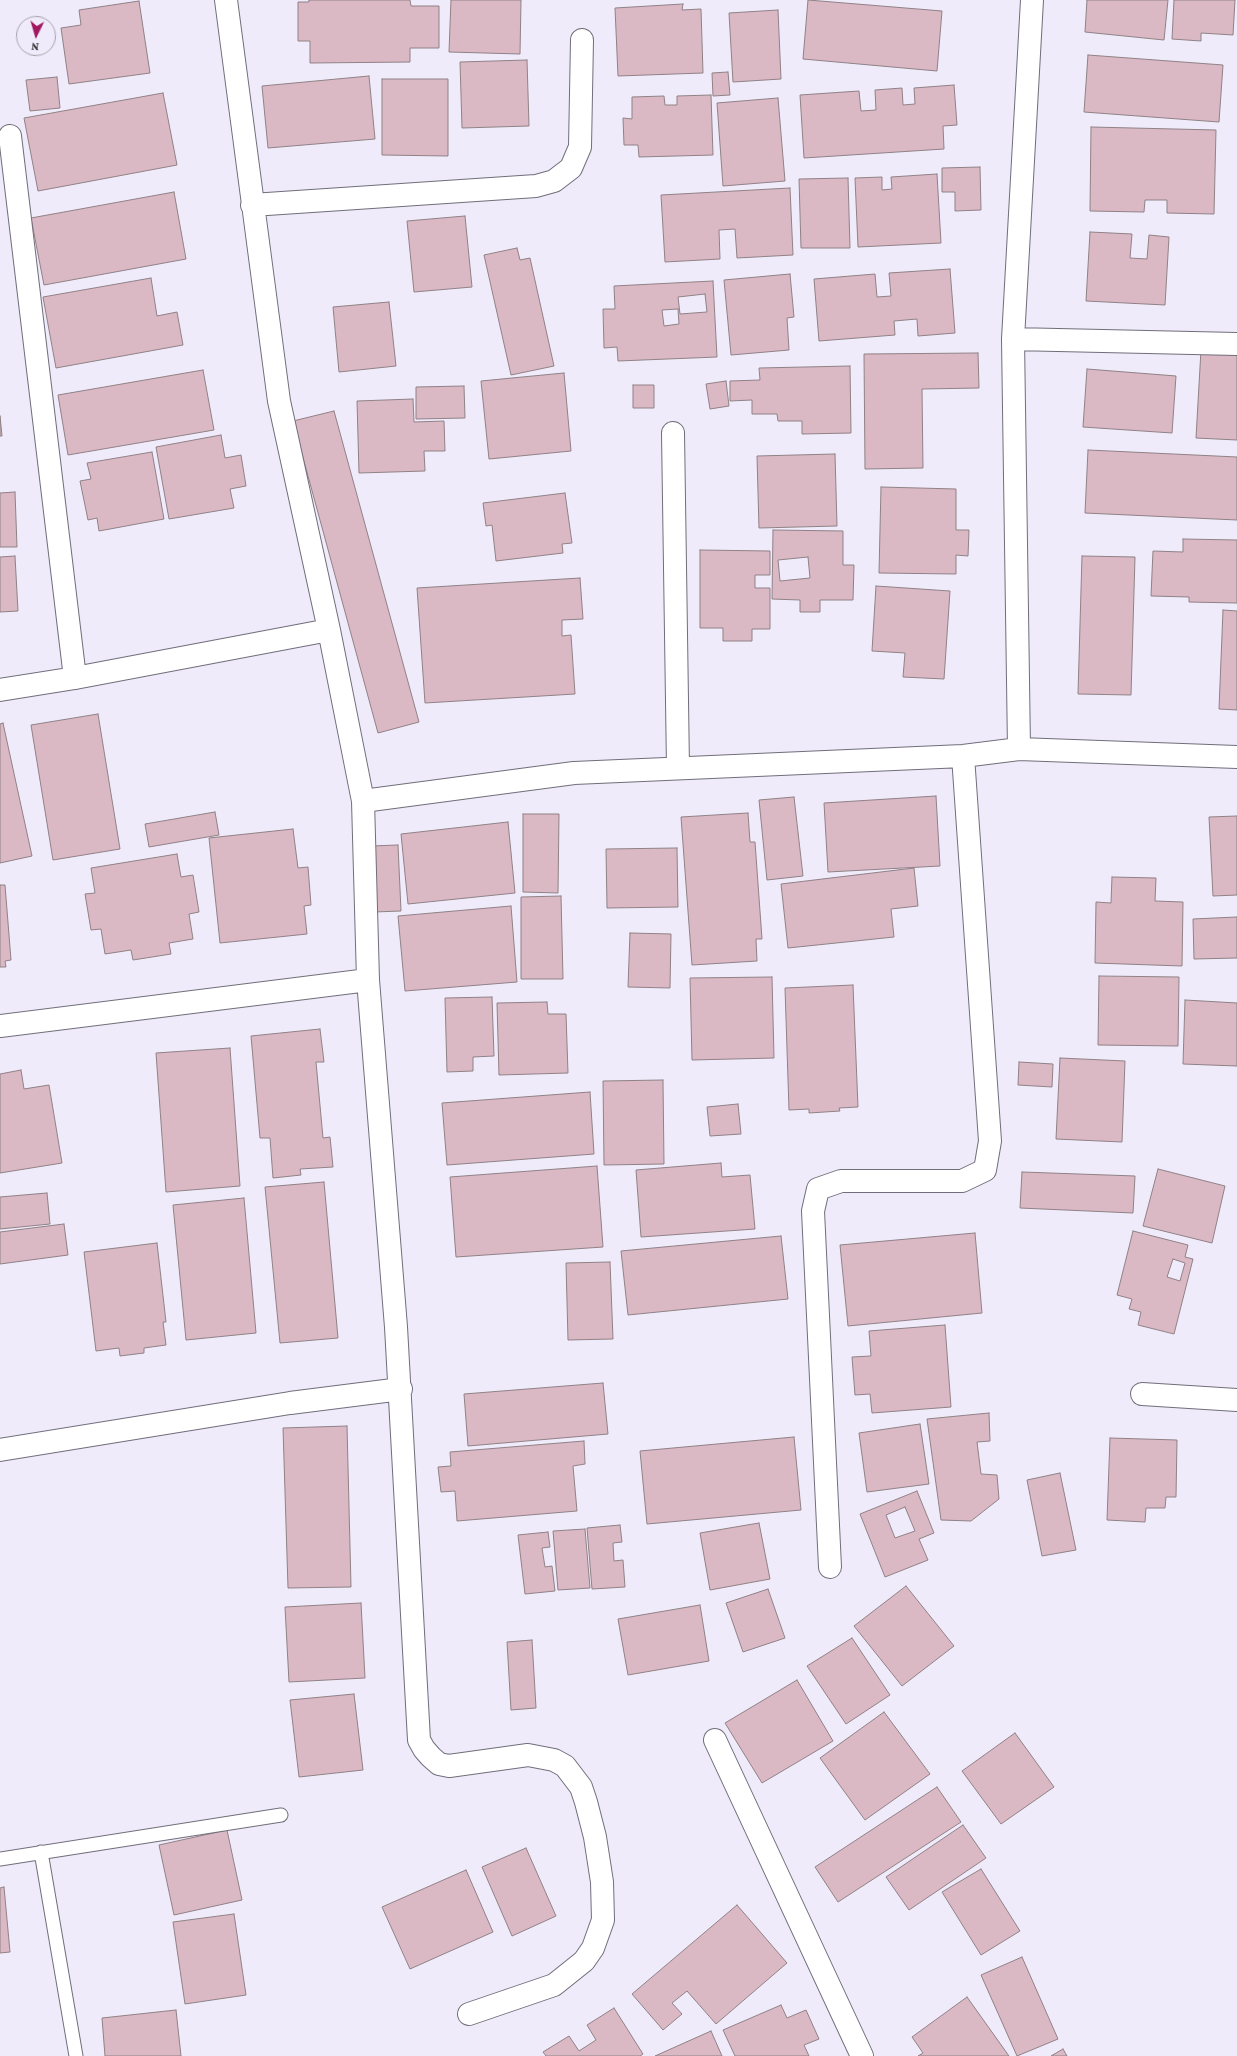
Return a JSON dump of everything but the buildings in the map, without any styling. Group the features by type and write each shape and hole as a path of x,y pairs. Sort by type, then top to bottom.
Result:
{"street":[{"path":"226,0 252,206 279,401 329,630 363,801 368,980 400,1389 419,1740 424,1749 439,1764 449,1766 528,1755 554,1760 565,1766 581,1787 586,1802 595,1837 602,1882 602,1920 593,1948 584,1961 554,1985 469,2014"},
{"path":"1019,749 1013,339 1032,0"},
{"path":"252,206 536,186 554,181 571,168 580,146 582,40"},
{"path":"10,136 75,678"},
{"path":"1013,339 1237,344"},
{"path":"673,433 678,768"},
{"path":"0,690 75,678 329,630"},
{"path":"363,801 574,773 963,756 1019,749 1237,757"},
{"path":"830,1567 813,1211 818,1189 841,1181 962,1181 985,1170 990,1141 963,756"},
{"path":"0,1026 368,980"},
{"path":"0,1450 290,1403 400,1389"},
{"path":"1142,1394 1237,1400"},
{"path":"715,1740 862,2056"}],"lane":[{"path":"0,1859 281,1814"},
{"path":"41,1852 76,2056"}]}
